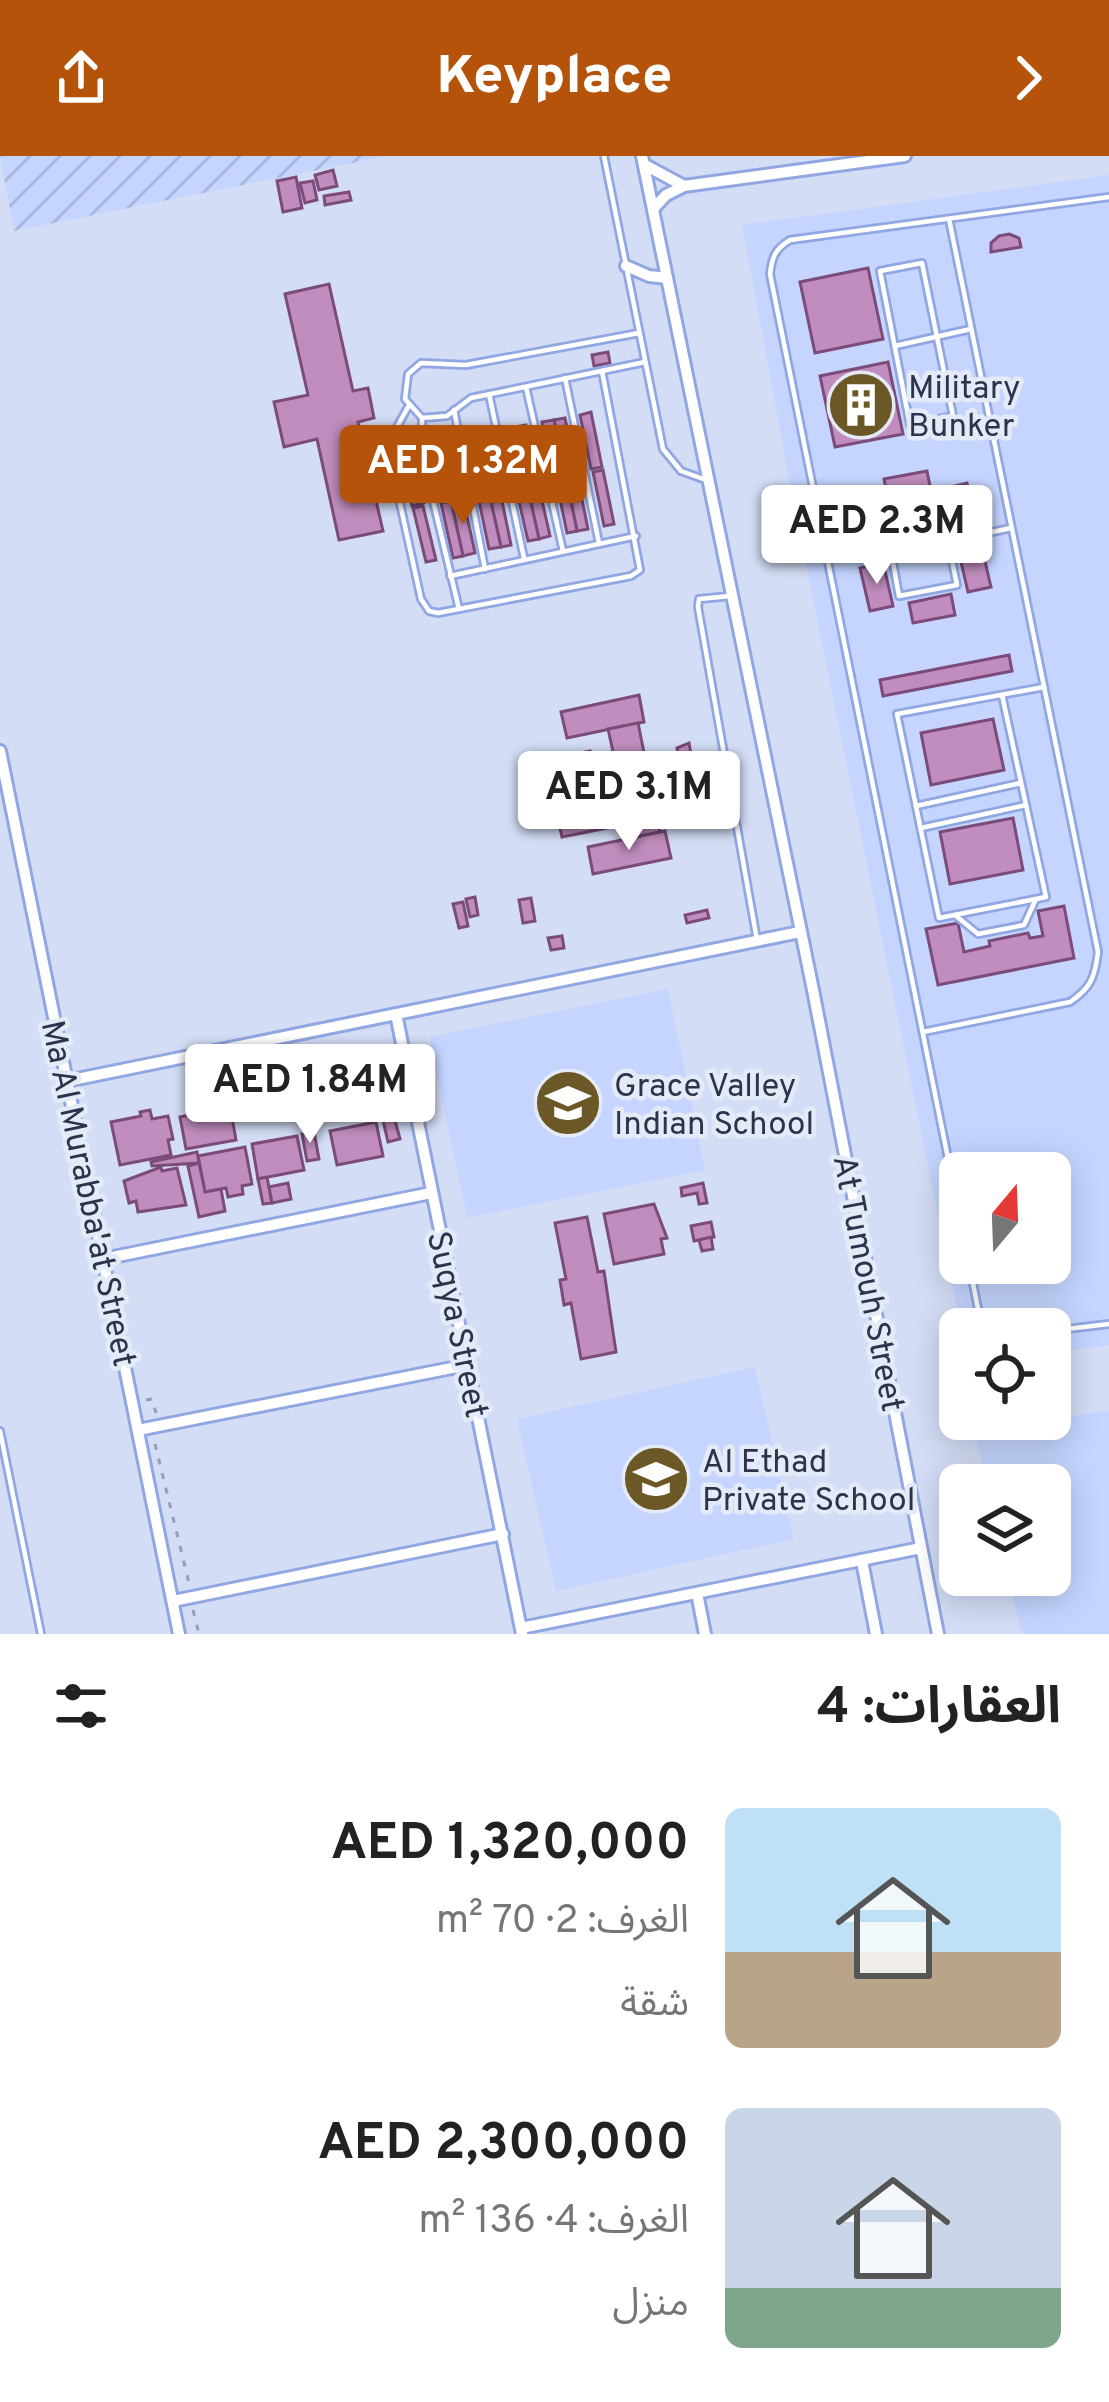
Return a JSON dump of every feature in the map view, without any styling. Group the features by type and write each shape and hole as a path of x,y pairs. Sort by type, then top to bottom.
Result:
{"street":[{"path":"652,209 684,186 905,156"},
{"path":"643,160 684,186"},
{"name":"At Tumouh Street","path":"643,160 938,1634"},
{"path":"626,266 667,278"},
{"name":"Ma Al Murabba'at Street","path":"0,751 179,1634"},
{"path":"67,1081 800,932"},
{"name":"Suqya Street","path":"397,1014 522,1631"},
{"path":"103,1259 431,1193"},
{"path":"138,1430 467,1365"},
{"path":"172,1601 503,1534"},
{"path":"522,1631 921,1548"},
{"path":"862,1561 876,1634"},
{"path":"697,1593 705,1634"}],"lane":[{"path":"604,156 663,449 681,471 708,480"},
{"path":"947,1152 770,274 772,258 790,240 1109,197"},
{"path":"923,1032 1070,1002 1087,991 1095,977 1098,952 949,219"},
{"path":"922,263 937,338 953,416 910,425 880,272 922,263"},
{"path":"895,346 971,329"},
{"path":"602,371 641,562 634,575 434,612 421,599 389,458 393,434 408,407 404,382 421,364 466,365 639,333"},
{"path":"408,407 422,418 440,419 471,398 645,362"},
{"path":"565,378 599,544"},
{"path":"526,387 563,552"},
{"path":"489,394 524,560"},
{"path":"454,410 484,569"},
{"path":"422,418 422,454 459,609"},
{"path":"940,503 948,542 957,585 899,596 884,513 940,503"},
{"path":"864,560 1012,528"},
{"path":"450,576 636,536"},
{"path":"730,596 699,599 698,607 757,940"},
{"path":"1002,694 1046,897 939,918 897,713 1002,694 1044,687"},
{"path":"916,806 1021,783"},
{"path":"921,828 1026,805"},
{"path":"956,915 978,934 1024,925 1036,898"},
{"path":"1071,1329 1109,1324"},
{"path":"0,1431 41,1634"}],"path":[{"path":"155,1444 199,1634"}],"shaded area":[{"path":"0,156 387,156 14,231"},
{"path":"1109,175 1109,1345 1071,1350 1071,1308 957,1308 952,1284 1071,1284 1071,1152 939,1152 939,1220 742,225"},
{"name":"Grace Valley Indian School","path":"668,989 705,1170 467,1218 429,1037"},
{"name":"Al Ethad Private School","path":"755,1367 794,1539 556,1591 517,1419"},
{"path":"1109,1411 1109,1634 1022,1634 1013,1596 1071,1596 1071,1464 982,1464 977,1440 1071,1440 1071,1416"}],"building":[{"path":"333,170 337,186 319,190 315,175"},
{"path":"296,177 302,208 283,212 277,181"},
{"path":"313,181 317,200 305,203 300,183"},
{"path":"349,192 351,200 325,205 324,196"},
{"path":"1009,234 1019,238 1021,247 991,252 991,243"},
{"name":"Military Bunker","path":"868,268 883,339 815,353 800,282"},
{"path":"329,284 353,391 368,388 374,418 358,422 383,531 339,540 317,439 284,447 274,402 308,395 285,294"},
{"path":"608,352 610,363 594,366 592,355"},
{"name":"Military Bunker","path":"888,362 903,434 835,447 820,376"},
{"path":"591,412 602,467 591,469 580,415"},
{"path":"565,418 576,472 566,474 554,420"},
{"path":"554,420 566,474 554,477 542,422"},
{"path":"526,425 537,480 526,482 515,427"},
{"path":"515,427 526,482 514,485 502,430"},
{"path":"488,433 499,488 487,490 476,435"},
{"path":"476,435 487,490 476,492 465,437"},
{"path":"449,440 461,495 449,497 438,443"},
{"path":"438,443 449,497 438,500 426,445"},
{"path":"412,448 424,503 412,506 400,451"},
{"path":"603,470 614,524 604,526 593,472"},
{"path":"927,471 931,491 888,500 884,479"},
{"path":"577,475 588,529 577,531 566,477"},
{"path":"566,477 577,531 567,533 556,480"},
{"path":"538,483 550,536 539,539 527,485"},
{"path":"967,483 977,524 956,529 946,488"},
{"path":"527,485 539,539 528,541 516,488"},
{"path":"500,491 511,545 501,547 489,493"},
{"path":"489,493 501,547 489,549 478,496"},
{"path":"463,498 475,553 463,556 451,501"},
{"path":"451,501 463,556 453,558 441,503"},
{"path":"870,501 880,544 857,549 847,506"},
{"path":"423,506 436,560 426,562 413,508"},
{"path":"981,544 991,587 968,592 958,549"},
{"path":"883,562 893,606 870,611 860,568"},
{"path":"951,594 955,615 913,623 909,603"},
{"path":"1009,655 1012,671 883,696 880,680"},
{"path":"639,695 644,722 567,738 561,712"},
{"path":"993,719 1004,770 931,785 921,733"},
{"path":"638,723 647,767 657,765 661,786 651,788 660,832 631,838 622,795 616,797 611,776 626,773 622,754 614,756 608,729"},
{"path":"689,743 699,798 692,800 691,793 686,794 677,748"},
{"path":"590,751 607,828 562,837 545,760"},
{"path":"1013,818 1023,870 950,884 940,832"},
{"path":"665,831 671,858 593,874 588,847"},
{"path":"475,897 478,915 470,917 466,899"},
{"path":"531,898 535,921 523,923 519,900"},
{"path":"463,902 468,926 459,928 453,904"},
{"path":"1064,906 1074,958 938,985 926,929 958,923 964,952 1028,933 1030,938 1043,936 1038,911"},
{"path":"707,910 709,918 687,923 685,915"},
{"path":"562,936 564,948 551,950 548,938"},
{"path":"336,1070 337,1077 349,1074 356,1109 322,1121 314,1081 324,1079 322,1072"},
{"path":"370,1070 372,1082 358,1085 355,1073"},
{"path":"228,1095 236,1140 186,1149 180,1117 190,1115 188,1102"},
{"path":"150,1110 152,1119 168,1116 171,1155 120,1165 111,1122"},
{"path":"393,1113 400,1139 388,1142 382,1116"},
{"path":"376,1122 383,1156 337,1165 330,1131"},
{"path":"314,1132 319,1159 307,1161 302,1134"},
{"path":"297,1136 304,1170 258,1179 252,1144"},
{"path":"245,1147 252,1184 242,1186 243,1194 228,1197 226,1188 205,1192 198,1156"},
{"path":"197,1152 199,1163 152,1166 151,1162"},
{"path":"199,1163 205,1192 221,1189 225,1211 199,1217 188,1166"},
{"path":"161,1167 162,1171 177,1168 186,1205 138,1212 136,1201 129,1203 124,1181"},
{"path":"267,1177 272,1203 263,1204 258,1179"},
{"path":"288,1183 291,1199 272,1203 269,1187"},
{"path":"703,1183 707,1203 699,1204 697,1193 682,1196 681,1188"},
{"path":"654,1204 667,1238 661,1239 664,1254 614,1264 604,1214"},
{"path":"587,1217 598,1272 604,1271 616,1352 581,1359 571,1303 564,1305 560,1280 566,1279 555,1223"},
{"path":"711,1222 714,1237 694,1241 691,1226"},
{"path":"711,1237 713,1249 702,1251 699,1240"}],"place":[{"name":"Military Bunker","path":"861,405"},
{"name":"Grace Valley Indian School","path":"568,1103"},
{"name":"Al Ethad Private School","path":"656,1479"}]}
